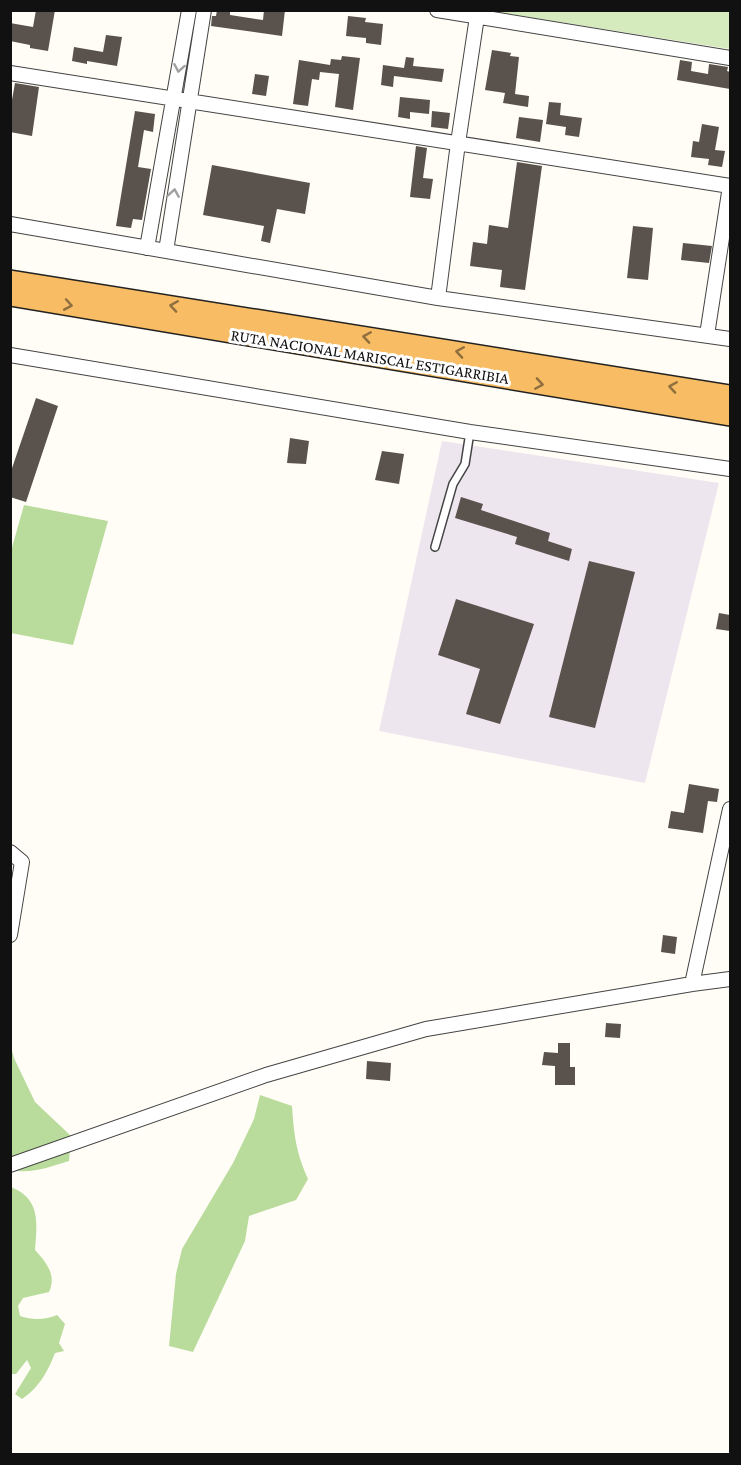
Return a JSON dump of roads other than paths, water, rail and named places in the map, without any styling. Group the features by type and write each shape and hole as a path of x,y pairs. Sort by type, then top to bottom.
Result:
{"highway":[{"name":"RUTA NACIONAL MARISCAL ESTIGARRIBIA","path":"10,281 730,396"},
{"name":"RUTA NACIONAL MARISCAL ESTIGARRIBIA","path":"10,296 730,415"}],"street":[{"path":"147,248 189,10"},
{"path":"166,251 204,10"},
{"path":"437,10 478,14 730,58"},
{"path":"438,298 458,143 478,14"},
{"path":"10,73 730,186 707,335"},
{"path":"10,224 438,298 730,339"},
{"path":"10,355 470,432 730,469"},
{"path":"692,984 728,828 730,809"},
{"path":"10,852 22,862 10,935"},
{"path":"10,1165 266,1075 426,1029 730,979"}],"lane":[{"path":"435,548 453,484 465,464 470,432"}]}
